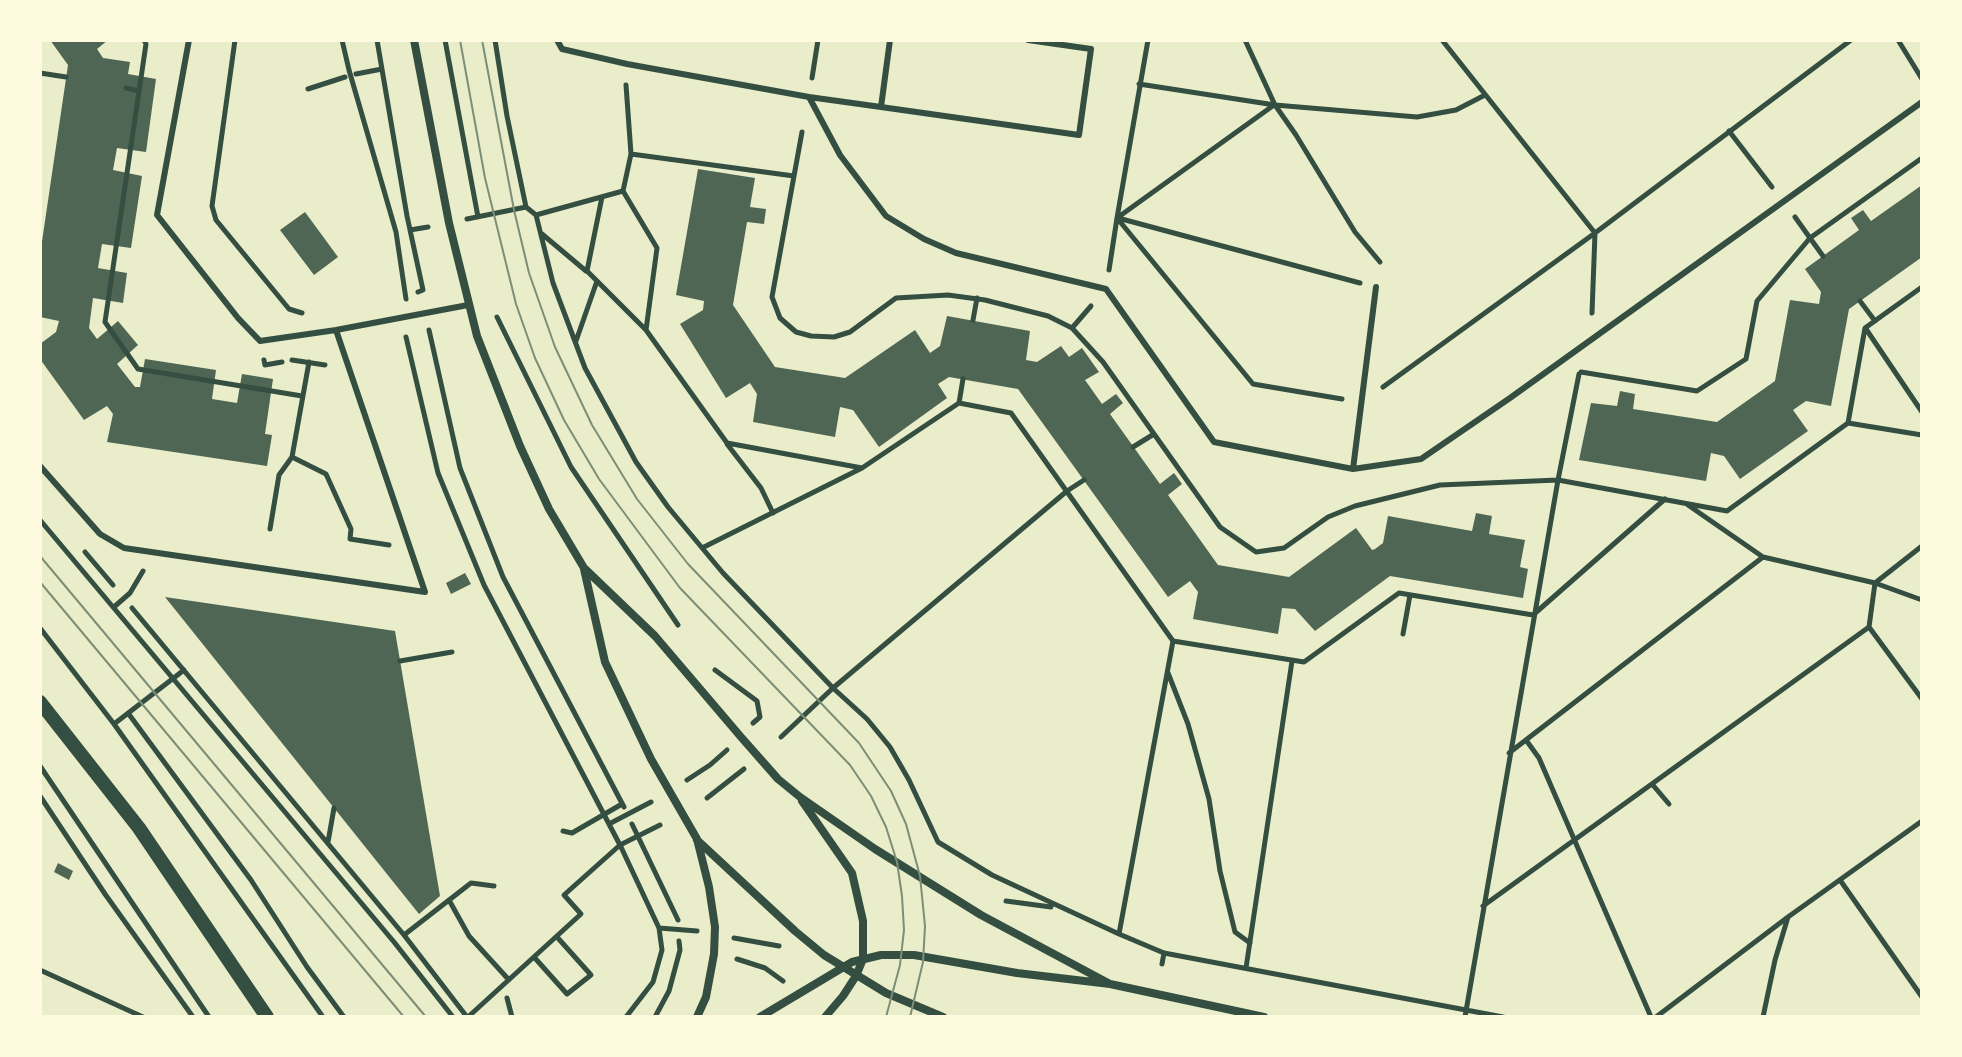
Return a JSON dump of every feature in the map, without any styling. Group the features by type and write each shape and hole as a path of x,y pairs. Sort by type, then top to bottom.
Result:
{"street":[{"path":"414,40 449,223 477,336 538,484 584,568 605,662 651,759 697,839 715,927 710,979 697,1017"},
{"path":"584,568 655,636 778,779 800,797 875,849 981,915 1110,984"},
{"path":"40,702 139,828 267,1017"},
{"path":"800,797 852,873 863,921 863,959 843,996 825,1017"},
{"path":"697,839 820,952 842,968 886,993 943,1017"},
{"path":"760,1017 842,968 881,955 914,955 1017,973 1110,984 1225,1014 1264,1017"}],"lane":[{"path":"189,40 157,215 238,318 260,341 468,305"},
{"path":"557,40 562,49 627,64 809,97 1079,135 1091,49 1028,40"},
{"path":"881,107 890,40"},
{"path":"809,97 840,155 886,216 924,239 956,253 1106,289 1214,442 1353,469 1421,459 1922,102"},
{"path":"1353,469 1376,287"},
{"path":"40,466 100,534 124,548 425,592 336,330"}],"path":[{"path":"144,40 146,44 105,322 138,369 302,396"},
{"path":"235,40 212,206 216,220 289,309 307,314"},
{"path":"342,40 396,232 407,303"},
{"path":"377,40 410,230 460,468 503,577 623,806 604,813 572,833 563,831"},
{"path":"445,40 478,217"},
{"path":"495,40 526,207 536,215 553,283 585,368 636,462 702,548 833,688 867,719 890,747 938,842 992,875 1164,953 1465,1014 1503,1017"},
{"path":"818,40 772,297 780,318 796,332 834,337 850,332 896,298 948,295 977,298 1048,316 1072,328 1103,362 1220,527 1256,552 1284,548 1328,517 1355,506 1440,485 1558,480 1727,511"},
{"path":"1106,289 1148,40"},
{"path":"1245,40 1275,105 1348,222 1380,262"},
{"path":"1442,40 1595,233"},
{"path":"1117,218 1253,384 1362,402 1595,233 1851,40"},
{"path":"1898,40 1922,79"},
{"path":"356,74 382,69"},
{"path":"40,74 66,77"},
{"path":"308,89 345,77"},
{"path":"626,79 631,154 623,191 657,248 646,330"},
{"path":"1139,84 1275,105 1417,117 1456,110 1485,95"},
{"path":"126,88 139,91"},
{"path":"1117,218 1275,105"},
{"path":"631,154 794,176"},
{"path":"536,215 623,191"},
{"path":"587,271 602,197"},
{"path":"466,219 526,207"},
{"path":"1117,218 1376,287"},
{"path":"410,230 419,228"},
{"path":"541,233 587,271 646,330 755,478 773,513"},
{"path":"1580,371 1697,391 1746,359 1757,301 1810,238 1823,256"},
{"path":"575,342 597,281"},
{"path":"1713,522 1848,423 1865,328 1922,287"},
{"path":"410,295 423,290"},
{"path":"973,320 977,298"},
{"path":"1860,301 1875,321"},
{"path":"1865,328 1922,412"},
{"path":"406,336 438,473 484,585 604,813 661,937 662,950 653,982 626,1017"},
{"path":"509,338 571,467 663,606 683,631"},
{"path":"270,529 279,475 292,457 309,362"},
{"path":"959,403 963,379"},
{"path":"702,548 862,468 959,403 1011,413 1173,641 1304,662 1399,593 1533,615"},
{"path":"1848,423 1922,435"},
{"path":"1133,447 1154,434"},
{"path":"727,443 862,468"},
{"path":"292,457 326,474 351,529 350,539 383,543"},
{"path":"781,737 833,688 1084,480"},
{"path":"1465,1014 1508,753 1558,480"},
{"path":"1533,615 1665,499"},
{"path":"1685,503 1763,557 1875,583 1922,600"},
{"path":"40,520 385,931 453,1017"},
{"path":"1922,546 1875,583 1869,627 1922,699"},
{"path":"114,607 142,577 148,552"},
{"path":"1508,753 1763,557"},
{"path":"1403,634 1410,595"},
{"path":"132,608 404,935 467,1017 581,914 564,895 620,845 660,825"},
{"path":"1482,907 1869,627"},
{"path":"40,628 114,724 323,1017"},
{"path":"1119,934 1173,641"},
{"path":"400,661 452,652"},
{"path":"1246,968 1292,661"},
{"path":"709,663 751,694 757,701 760,717"},
{"path":"114,724 184,670"},
{"path":"1167,671 1188,724 1209,799 1220,871 1235,932 1250,943"},
{"path":"128,713 251,880 307,967 344,1017"},
{"path":"1526,740 1539,758 1573,841 1654,1017 1922,821"},
{"path":"40,766 209,1017"},
{"path":"707,798 745,769"},
{"path":"1652,784 1669,804"},
{"path":"40,796 193,1017"},
{"path":"328,843 334,808"},
{"path":"632,824 678,920"},
{"path":"1840,880 1922,997"},
{"path":"404,935 471,883 494,886"},
{"path":"449,900 469,936 509,980"},
{"path":"1763,1017 1788,917"},
{"path":"534,957 567,994 591,975 557,936"},
{"path":"655,1017 669,991 680,950 679,941"},
{"path":"680,950 695,950"},
{"path":"1162,964 1164,953"},
{"path":"737,959 765,968 789,986"},
{"path":"40,970 143,1017"},
{"path":"507,998 512,1017"}],"building":[{"path":"50,40 108,40 97,49 103,58 130,62 128,74 156,79 146,152 117,148 113,170 142,176 131,248 102,244 98,268 127,273 123,303 93,298 89,328 97,339 118,321 138,345 117,364 135,387 140,387 145,359 216,370 212,399 237,403 242,374 273,379 265,434 272,435 267,466 107,442 113,414 107,406 84,420 40,359 40,344 56,332 59,321 40,317 40,255 68,65"},
{"path":"698,169 755,178 750,207 766,209 764,224 747,222 733,305 775,367 845,378 915,330 930,353 940,346 947,316 1030,331 1026,360 1037,362 1061,346 1069,357 1082,348 1099,372 1085,380 1102,404 1116,394 1123,403 1110,414 1160,484 1174,473 1182,484 1168,495 1218,565 1289,577 1356,528 1372,550 1375,549 1383,543 1388,516 1472,531 1476,513 1492,516 1489,534 1525,540 1520,567 1528,569 1523,598 1390,576 1315,631 1295,609 1282,608 1278,634 1193,619 1198,592 1190,581 1168,597 1018,389 949,377 938,384 947,398 879,447 853,410 840,407 835,437 753,422 757,394 750,383 726,398 680,324 703,310 704,301 676,295"},
{"path":"1922,185 1922,257 1849,309 1831,406 1806,401 1793,410 1808,431 1740,479 1724,456 1711,453 1706,481 1579,460 1591,403 1617,406 1620,391 1635,394 1633,409 1717,422 1775,381 1790,300 1819,304 1821,292 1805,269 1859,230 1851,218 1863,210 1871,221"},
{"path":"305,212 338,257 314,275 280,230"},
{"path":"465,573 471,584 451,594 446,583"},
{"path":"165,597 395,631 440,896 419,914"},
{"path":"58,863 73,871 69,880 54,872"}],"tram line":[{"path":"460,40 485,178 516,304 535,358 564,420 599,479 680,588 850,765 871,796 886,827 897,862 904,930 900,965 886,1017"},
{"path":"482,40 529,273 555,347 592,425 637,499 688,564 859,743 891,791 906,824 920,876 925,926 923,962 910,1017"},
{"path":"40,556 426,1017"},
{"path":"40,582 404,1017"}]}
